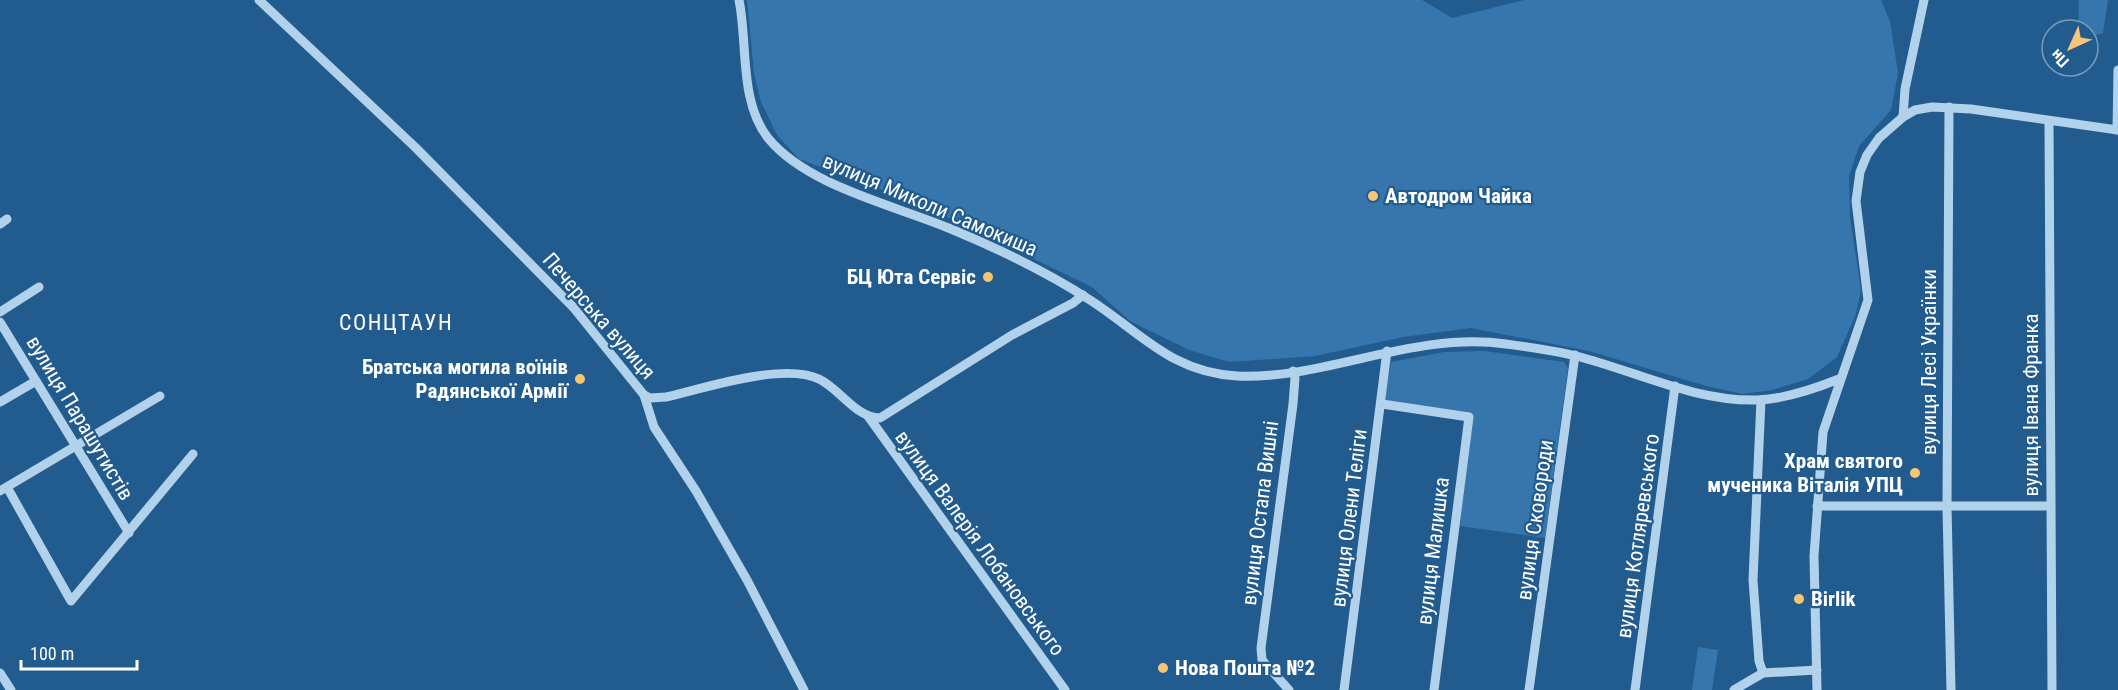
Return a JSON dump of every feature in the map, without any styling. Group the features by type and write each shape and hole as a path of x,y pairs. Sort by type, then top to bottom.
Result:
{"street":[{"name":"Печерська вулиця","path":"259,0 415,147 573,307 644,395 654,427 696,491 747,580 804,690"},
{"name":"вулиця Миколи Самокиша","path":"738,0 754,111 764,131 790,160 811,174 978,241 1083,295 1159,352 1192,367 1238,376 1293,371 1388,351 1445,344 1501,343 1575,355 1704,395 1761,400 1815,388 1839,379"},
{"path":"1903,117 1905,89 1924,0"},
{"path":"1817,690 1814,556 1816,506 1823,432 1839,379 1855,344 1868,300 1857,224 1857,189 1867,155 1879,138 1903,117 1915,110 1949,106 2118,130 2118,70"},
{"name":"вулиця Лесі Українки","path":"1949,106 1947,507 1951,690"},
{"name":"вулиця Івана Франка","path":"2049,120 2049,506 2052,690"},
{"path":"0,312 39,287"},
{"name":"вулиця Валерія Лобановського","path":"868,416 880,418 894,411 1012,335 1073,303 1083,295"},
{"name":"вулиця Парашутистів","path":"0,322 129,533"},
{"name":"вулиця Олени Теліги","path":"1344,690 1388,351"},
{"name":"вулиця Сковороди","path":"1529,690 1575,355"},
{"name":"вулиця Остапа Вишні","path":"1289,690 1262,660 1261,648 1293,404 1295,378 1293,371"},
{"name":"вулиця Валерія Лобановського","path":"644,395 650,398 666,397 760,376 794,372 811,376 827,384 868,416 1065,690"},
{"path":"0,402 36,381"},
{"name":"вулиця Котляревського","path":"1635,690 1675,386"},
{"path":"3,489 160,396"},
{"path":"1761,400 1753,580 1759,661 1762,673"},
{"name":"вулиця Малишка","path":"1382,404 1469,417 1434,690"},
{"name":"вулиця Парашутистів","path":"3,489 71,601 193,454"},
{"path":"1816,506 2049,506"},
{"path":"1734,690 1762,673 1817,670"},
{"path":"2,679 11,690"}],"shaded area":[{"name":"Автодром Чайка","path":"747,0 1422,0 1452,18 1524,0 1881,0 1890,21 1898,73 1891,110 1859,146 1849,176 1850,217 1861,290 1856,314 1837,357 1808,379 1772,390 1742,394 1706,386 1589,351 1471,328 1403,337 1315,356 1229,362 1189,350 1130,321 1092,287 920,204 799,159 777,135 761,102 754,73"},
{"path":"2079,0 2108,0 2103,33 2100,34 2100,18 2078,18"},
{"path":"1484,351 1564,362 1568,368 1545,538 1460,526 1472,414 1389,402 1385,398 1391,362 1444,352"},
{"path":"1698,647 1718,650 1712,690 1692,690"}],"place":[{"name":"Автодром Чайка","path":"1373,196"},
{"name":"БЦ Юта Сервіс","path":"988,277"},
{"name":"Братська могила воїнів Радянської Армії","path":"580,379"},
{"name":"Храм святого мученика Віталія УПЦ","path":"1915,473"},
{"name":"Birlik","path":"1799,599"},
{"name":"Нова Пошта №2","path":"1163,668"}],"district":[{"name":"СОНЦТАУН","path":"396,322"}]}
